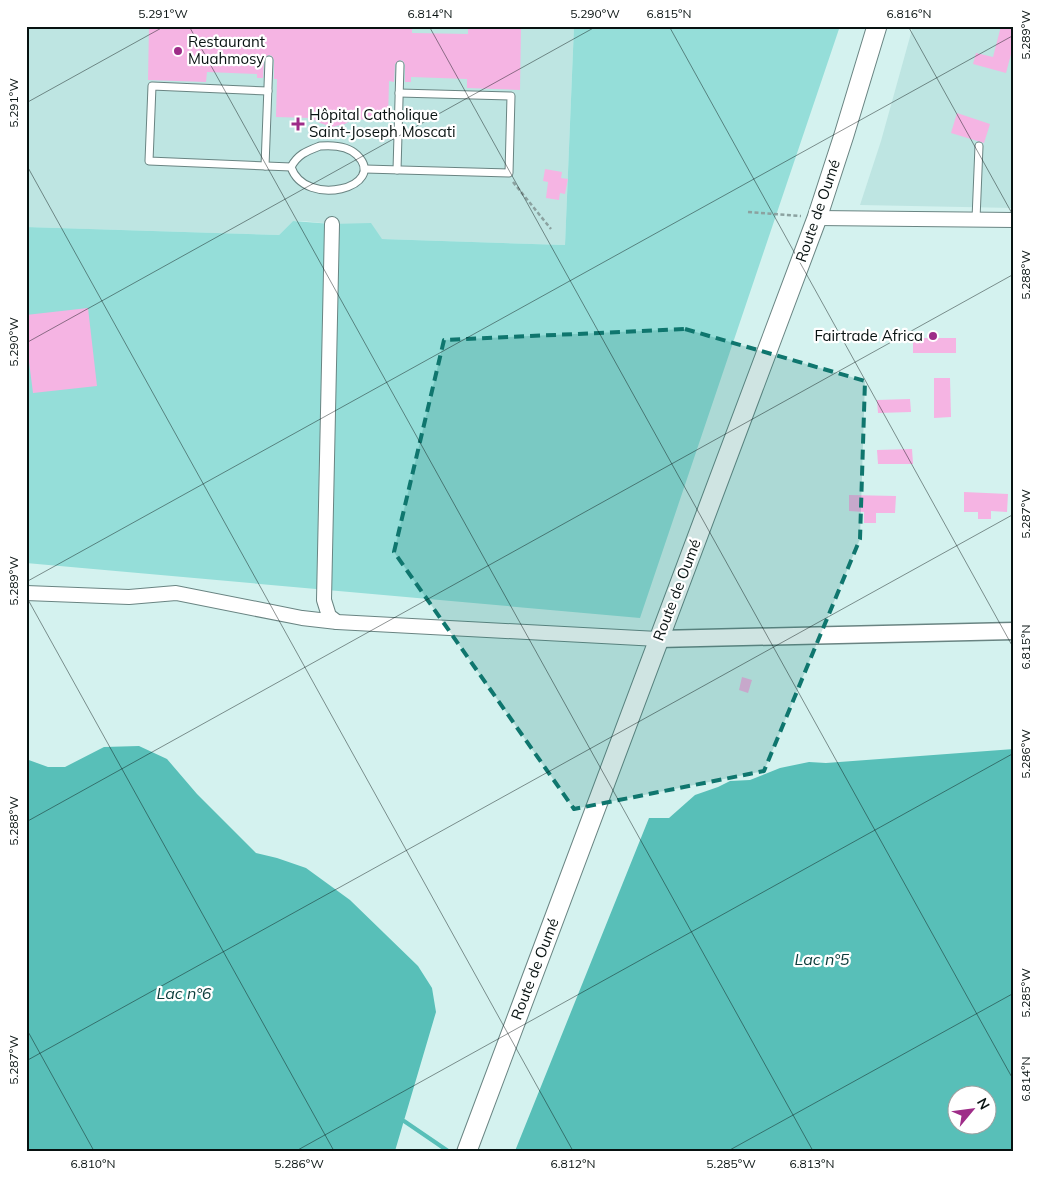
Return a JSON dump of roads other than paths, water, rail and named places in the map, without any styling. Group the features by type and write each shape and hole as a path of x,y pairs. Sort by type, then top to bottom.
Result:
{"main road":[{"name":"Route de Oumé","path":"467,1151 817,218 877,26"}],"street":[{"path":"817,218 1014,220"},
{"path":"332,224 324,600 329,616 337,622"},
{"path":"26,593 129,597 176,593 302,618 337,622 658,639 1014,631"}],"lane":[{"path":"266,166 269,60"},
{"path":"397,170 400,65"},
{"path":"268,91 152,86 149,161 291,167"},
{"path":"365,169 509,173 511,96 399,93"},
{"path":"320,146 330,146 354,152 363,161 365,169 362,178 353,185 331,190 317,189 305,184 294,176 291,167 296,158 305,151 320,146"},
{"path":"976,219 979,146"}],"water":[{"name":"Lac n°6","path":"139,746 167,759 197,794 256,853 306,868 350,900 418,966 432,988 436,1012 395,1151 26,1151 26,759 48,767 65,767 104,747"},
{"name":"Lac n°5","path":"1014,749 1014,1151 515,1151 649,818 669,818 695,795 730,781 750,780 780,768 809,762 826,763"}],"waterway":[{"path":"404,1121 448,1151"}],"place":[{"name":"Restaurant Muahmosy","path":"178,51"},
{"name":"Hôpital Catholique Saint-Joseph Moscati","path":"298,124"},
{"name":"Fairtrade Africa","path":"933,336"}]}
